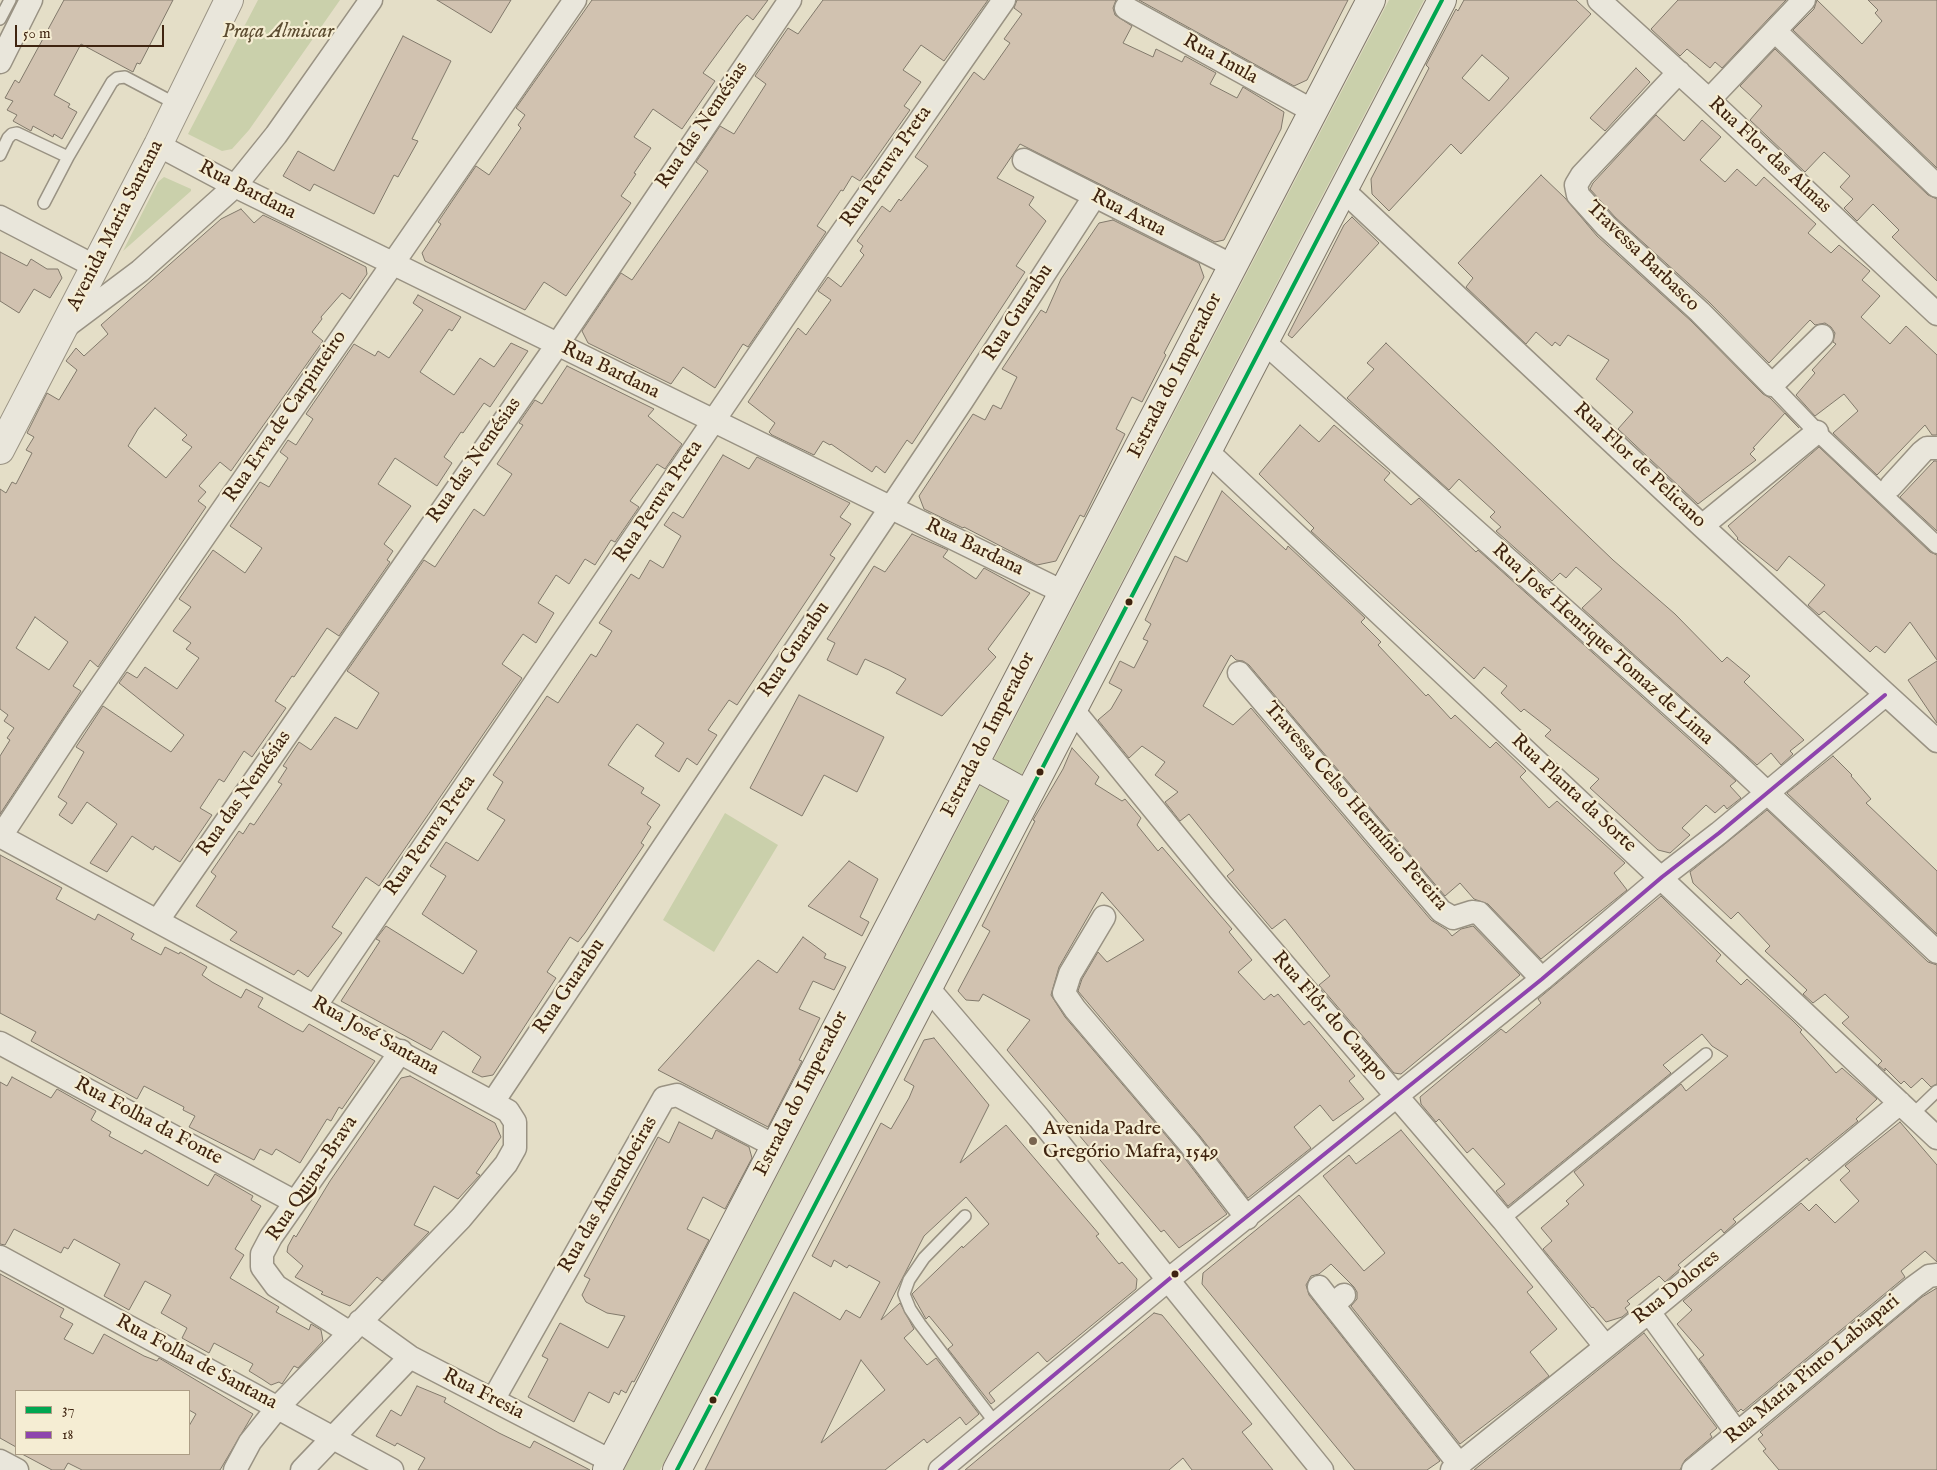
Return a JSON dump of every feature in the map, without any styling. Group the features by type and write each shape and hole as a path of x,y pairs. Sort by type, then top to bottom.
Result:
{"main road":[{"name":"Avenida Maria Santana","path":"0,450 96,267 229,0"},
{"name":"Estrada do Imperador","path":"609,1466 1371,0"},
{"path":"677,1470 1442,0"},
{"path":"974,765 1028,795"}],"street":[{"path":"0,62 31,0"},
{"path":"64,328 140,271 235,186 276,134 371,0"},
{"name":"Rua Erva de Carpinteiro","path":"0,836 74,725 574,0"},
{"name":"Rua das Nemésias","path":"158,920 557,345 790,0"},
{"name":"Rua Peruva Preta","path":"316,1005 822,260 1004,0"},
{"name":"Rua Flor das Almas","path":"1600,0 1710,100 1937,314"},
{"path":"1710,100 1804,0"},
{"name":"Rua Inula","path":"1126,8 1313,111"},
{"path":"1775,31 1937,186"},
{"name":"Travessa Barbasco","path":"1678,72 1582,175 1576,189 1606,226 1700,312 1772,385"},
{"name":"Rua Bardana","path":"158,145 235,186 392,264 891,506 1063,592"},
{"name":"Rua Axua","path":"1024,160 1233,266"},
{"name":"Rua Flor de Pelicano","path":"1343,190 1702,526 1790,604 1885,695 1937,740"},
{"name":"Rua Guarabu","path":"493,1102 891,506 1094,197"},
{"path":"0,218 96,267"},
{"path":"1822,336 1772,385 1817,432 1937,545"},
{"name":"Rua José Henrique Tomaz de Lima","path":"1264,342 1516,570 1643,680 1937,952"},
{"path":"1702,526 1817,432"},
{"path":"1890,486 1922,452 1927,448 1937,448"},
{"name":"Rua Planta da Sorte","path":"1207,451 1662,877 1937,1138"},
{"name":"Travessa Celso Hermínio Pereira","path":"1239,673 1441,911 1453,918 1472,912 1478,913 1542,979"},
{"path":"940,1470 1168,1280 1398,1098 1662,877 1885,695"},
{"name":"Rua Flôr do Campo","path":"1073,710 1219,889 1503,1220 1606,1346"},
{"name":"Rua José Santana","path":"0,836 493,1102 508,1111 515,1122 515,1148 506,1164 461,1218 278,1408 250,1442 235,1470"},
{"path":"1104,917 1070,974 1064,993 1076,1010 1190,1144 1247,1218"},
{"path":"928,988 1039,1118 1322,1470"},
{"name":"Rua Folha da Fonte","path":"0,1043 296,1202"},
{"name":"Rua Quina-Brava","path":"355,1327 276,1286 262,1268 262,1254 270,1237 401,1051"},
{"name":"Rua das Amendoeiras","path":"493,1400 664,1098 677,1095 775,1146"},
{"name":"Rua Dolores","path":"1455,1467 1906,1108"},
{"name":"Rua Folha de Santana","path":"0,1257 392,1470"},
{"name":"Rua Maria Pinto Labiapari","path":"1693,1470 1914,1287 1929,1276 1937,1274"},
{"path":"1319,1287 1339,1300 1455,1467"},
{"path":"1649,1312 1737,1433"},
{"name":"Rua Fresia","path":"355,1327 493,1400 609,1466"},
{"path":"302,1470 410,1357"},
{"path":"0,1460 17,1470"}],"lane":[{"path":"0,19 6,4"},
{"path":"44,203 68,157 112,82 117,78 126,77 178,105"},
{"path":"0,155 8,138 12,134 17,133 68,157"},
{"path":"1503,1220 1706,1054"},
{"path":"1906,1108 1937,1091"},
{"path":"965,1216 924,1258 909,1280 904,1294 910,1309 920,1324 996,1424"}],"green space":[{"name":"Praça Almiscar","path":"258,0 340,0 249,130 232,149 222,151 188,134"},
{"path":"1389,0 1424,0 660,1470 624,1470"},
{"path":"164,177 191,189 191,191 123,251 158,182"},
{"path":"725,813 778,845 714,952 663,920"}],"building":[{"path":"64,0 173,0 140,64 137,63 133,72 81,44 54,95 70,104 68,107 77,112 62,139 54,134 53,137 33,126 31,131 13,121 17,115 7,110 13,101 5,98 15,80 19,83"},
{"path":"437,0 511,0 491,33"},
{"path":"592,0 768,0 753,20 747,15 738,25 703,73 715,81 682,129 653,109 634,137 651,148 621,196 631,203 566,296 544,282 525,310 425,261 422,253 441,224 438,222 476,166 489,175 521,128 518,125 525,115 516,108"},
{"path":"823,0 988,0 944,61 921,45 903,70 921,82 904,106 910,110 860,181 852,176 843,191 841,190 817,226 826,232 748,347 743,344 715,388 683,367 671,384 588,343 582,331 621,273 632,280 708,171 696,162 720,126 734,134 766,84 755,76 788,28 798,34"},
{"path":"1017,0 1116,0 1113,8 1115,15 1132,26 1123,43 1153,57 1156,49 1182,62 1185,56 1216,73 1210,84 1237,98 1243,87 1284,112 1281,129 1224,240 1215,242 1020,144 997,178 1034,197 1029,205 1046,221 1016,266 1025,272 912,444 907,440 885,473 876,466 872,472 831,444 823,441 814,455 772,435 769,432 775,423 748,402 798,328 806,335 831,300 818,291 828,277 841,287 864,255 860,251 863,246 857,241 882,206 890,212 928,166 915,157 974,72 984,80 1010,43 1004,39 1022,14 1014,8"},
{"path":"1139,0 1348,0 1307,80 1294,86"},
{"path":"1464,0 1576,0 1591,14 1461,154 1451,144 1389,211 1372,194 1371,179 1429,68 1426,65 1456,9 1458,11","holes":["1482,55 1509,78 1489,101 1462,78"]},
{"path":"1678,0 1786,0 1722,68 1715,62 1710,68 1687,49 1680,56 1651,29"},
{"path":"1817,0 1862,44 1882,21 1875,13 1878,10 1868,0 1937,0 1937,168 1793,30 1814,9"},
{"path":"403,36 451,61 412,139 418,141 398,177 394,175 374,214 314,184 310,191 283,176 298,151 334,171"},
{"path":"1775,49 1928,195 1937,199 1937,281 1892,237 1899,230 1873,204 1857,221 1844,208 1853,199 1840,187 1850,176 1824,152 1805,172 1750,120 1762,106 1740,86"},
{"path":"1636,68 1650,82 1605,131 1590,118"},
{"path":"1656,115 1684,141 1702,120 1721,137 1700,160 1725,182 1737,169 1756,186 1764,177 1816,224 1808,233 1831,253 1839,245 1870,271 1862,280 1880,296 1861,317 1890,344 1906,326 1937,355 1937,435 1932,435 1925,425 1877,475 1833,433 1858,411 1844,394 1815,416 1796,395 1815,373 1812,370 1836,344 1833,342 1835,333 1831,327 1825,323 1815,325 1810,320 1769,363 1709,302 1615,217 1590,189 1593,183"},
{"path":"1541,175 1565,198 1597,236 1691,321 1763,394 1770,398 1785,413 1753,448 1755,449 1750,454 1756,460 1698,504 1618,429 1633,412 1596,379 1609,360 1568,335 1560,346 1555,342 1552,346 1536,332 1526,344 1466,287 1473,278 1458,263"},
{"path":"241,209 254,223 263,215 366,267 367,274 350,299 342,293 321,317 322,319 312,332 323,341 231,471 220,462 199,486 206,492 198,501 206,507 98,667 90,660 73,686 81,691 0,814 0,756 10,740 7,738 14,728 4,721 8,715 0,709 0,489 6,493 12,482 16,484 32,453 26,450 34,437 27,433 47,393 59,400 77,370 66,361 76,348 84,356 108,334 101,325 221,219","holes":["155,408 187,435 182,440 192,447 166,478 128,446 138,429","35,617 68,642 49,670 16,648"]},
{"path":"1352,217 1379,243 1292,338 1288,335 1344,225"},
{"path":"1113,220 1199,263 1204,277 1164,353 1166,355 1142,402 1132,397 1116,429 1125,434 1084,517 1080,515 1056,561 1037,565 964,527 924,509 919,496 973,414 985,420 993,405 1001,409 1017,377 1002,369 1041,310 1046,313 1061,279 1099,223"},
{"path":"0,252 27,266 31,259 47,269 58,269 62,278 50,298 34,289 19,313 0,301"},
{"path":"418,295 461,317 452,331 449,329 420,372 454,395 480,358 494,367 511,343 528,351 490,407 484,403 444,457 452,463 437,486 395,458 378,484 411,506 384,544 393,551 387,560 390,562 339,636 327,628 294,677 292,676 275,701 286,708 252,757 244,751 224,782 219,779 200,808 212,815 180,862 155,846 153,850 132,836 107,872 90,863 117,824 87,802 72,824 59,815 67,803 58,797 84,752 76,747 103,706 171,752 184,735 119,683 127,672 137,678 145,667 177,689 199,658 186,649 191,643 173,631 191,607 179,599 213,550 245,573 262,548 230,526 260,482 269,487 288,458 280,452 288,440 296,445 313,419 306,414 354,344 375,356 378,351 389,358 423,310 413,303"},
{"path":"1386,343 1613,560 1675,614 1722,662 1727,657 1750,676 1744,682 1804,740 1790,751 1793,754 1781,765 1771,753 1757,765 1582,608 1602,589 1576,567 1566,578 1560,573 1552,581 1496,531 1501,527 1490,517 1495,512 1459,479 1449,490 1347,398 1374,369 1367,363"},
{"path":"567,366 654,409 648,416 682,444 665,469 657,464 630,501 639,507 615,542 611,540 595,565 585,559 569,584 556,575 538,603 554,613 536,643 523,634 502,664 522,678 379,886 366,877 332,927 342,933 308,977 298,970 294,975 230,940 237,932 196,906 216,876 211,872 239,831 243,834 250,823 254,825 282,784 278,782 287,768 283,766 299,742 311,750 335,717 357,729 379,693 347,671 424,560 435,567 474,509 484,516 512,474 497,464 523,425 519,423 535,400 542,404"},
{"path":"1300,425 1319,442 1334,425 1390,473 1384,480 1411,505 1419,498 1476,552 1478,550 1736,781 1730,786 1741,798 1727,809 1724,805 1715,813 1706,805 1682,828 1690,835 1670,853 1658,850 1590,788 1599,779 1545,736 1551,730 1524,709 1521,712 1501,693 1507,686 1484,667 1474,679 1311,531 1314,528 1259,474"},
{"path":"1819,447 1930,552 1937,555 1937,660 1910,622 1885,653 1876,646 1870,652 1824,611 1819,615 1808,605 1825,585 1789,556 1777,571 1737,539 1728,526"},
{"path":"723,455 749,469 757,457 850,503 840,517 851,524 830,555 835,558 737,705 729,700 708,730 717,735 697,765 687,758 679,772 655,756 664,743 637,724 608,765 644,788 641,793 660,805 647,824 651,827 641,843 644,845 578,942 570,937 547,972 556,978 493,1075 482,1077 472,1072 481,1057 443,1031 431,1050 341,1001 380,941 376,939 386,926 463,974 477,951 422,914 446,876 430,866 446,842 478,861 505,820 487,809 503,782 493,775 547,696 558,703 591,654 596,657 612,631 599,623 631,574 639,579 650,560 663,568 681,536 664,525 673,512 683,518"},
{"path":"1934,461 1937,461 1937,531 1900,497"},
{"path":"1222,491 1286,550 1288,546 1365,618 1361,622 1381,642 1378,645 1426,696 1428,694 1451,719 1455,715 1490,748 1496,742 1526,771 1520,777 1549,808 1557,801 1625,863 1614,873 1627,890 1541,959 1488,904 1474,899 1460,883 1445,896 1249,665 1243,661 1236,660 1231,655 1203,706 1233,725 1251,708 1431,920 1447,930 1452,936 1461,929 1473,926 1520,975 1401,1074 1394,1073 1319,985 1330,976 1285,919 1272,929 1227,876 1234,870 1189,814 1180,821 1165,802 1178,792 1155,775 1165,762 1142,746 1129,758 1098,720 1111,709 1122,690 1109,683 1120,661 1134,668 1148,641 1143,639 1151,624 1145,620 1175,556 1187,562"},
{"path":"912,534 948,550 943,557 976,579 984,568 1030,593 988,649 996,657 942,716 896,693 906,679 889,670 865,659 857,675 827,660 835,643 827,639 874,566 885,572"},
{"path":"1937,661 1937,723 1908,680"},
{"path":"799,695 884,737 857,792 824,775 802,816 750,788"},
{"path":"1072,748 1099,777 1095,784 1122,801 1125,799 1141,818 1137,825 1158,851 1162,847 1232,929 1229,932 1252,960 1238,972 1264,1000 1271,994 1274,997 1278,994 1304,1025 1309,1021 1355,1076 1349,1081 1364,1099 1333,1121 1320,1105 1294,1127 1311,1148 1248,1198 1200,1136 1078,991 1082,979 1098,952 1107,962 1144,940 1102,892 1059,967 1051,995 1065,1017 1180,1152 1227,1214 1179,1248 1164,1230 1161,1232 1007,1050 1030,1020 983,994 979,1001 966,1000 958,991 990,931 982,926 1035,821 1033,820 1063,769"},
{"path":"1833,756 1852,775 1871,799 1866,803 1937,871 1937,934 1787,793"},
{"path":"1767,810 1928,962 1937,965 1937,1084 1931,1087 1922,1078 1911,1088 1904,1081 1901,1084 1885,1068 1885,1071 1878,1065 1882,1061 1842,1023 1849,1017 1825,994 1813,1003 1803,994 1807,990 1765,951 1770,946 1738,912 1731,919 1693,883 1690,872"},
{"path":"0,855 62,888 56,899 95,920 98,914 134,934 131,939 161,955 165,947 179,954 180,952 207,967 202,975 212,982 241,998 246,989 263,998 258,1007 295,1028 303,1032 309,1024 375,1061 342,1109 339,1107 331,1121 327,1119 300,1163 276,1149 272,1155 260,1149 254,1160 189,1127 195,1116 183,1110 184,1107 144,1086 137,1099 31,1041 36,1032 0,1013"},
{"path":"849,861 878,879 860,917 869,922 862,936 808,906"},
{"path":"1661,896 1721,955 1716,961 1741,985 1747,979 1802,1030 1800,1032 1836,1073 1842,1068 1877,1099 1856,1119 1858,1121 1809,1161 1807,1158 1733,1219 1736,1222 1724,1233 1721,1229 1678,1265 1681,1268 1665,1282 1659,1276 1627,1301 1630,1304 1625,1308 1628,1312 1622,1317 1606,1322 1543,1249 1552,1241 1541,1228 1569,1204 1566,1201 1584,1185 1574,1172 1681,1084 1686,1091 1728,1056 1712,1046 1702,1034 1663,1065 1671,1073 1508,1206 1496,1191 1505,1184 1473,1148 1467,1153 1439,1119 1436,1122 1421,1104 1420,1097 1501,1029 1506,1033 1541,1003 1538,999"},
{"path":"803,937 826,954 824,958 846,967 834,990 813,981 799,1009 820,1018 799,1060 802,1061 768,1127 658,1070 758,960 777,973"},
{"path":"934,1038 989,1105 960,1163 1006,1125 1099,1234 1096,1236 1119,1264 1122,1262 1137,1279 1136,1289 1047,1362 1038,1352 989,1393 995,1401 991,1404 948,1349 953,1345 929,1316 926,1319 912,1294 962,1246 963,1248 989,1224 966,1197 924,1236 881,1320 900,1303 914,1329 904,1338 927,1365 936,1358 979,1414 966,1425 960,1417 927,1443 924,1439 885,1470 705,1470 794,1292 840,1320 846,1310 860,1318 880,1282 849,1265 847,1268 834,1260 831,1267 812,1256 881,1123 891,1129 909,1098 914,1086 904,1080 924,1040","holes":["861,1360 885,1390 821,1443"]},
{"path":"410,1076 495,1123 501,1137 476,1173 480,1175 458,1199 434,1186 414,1225 429,1232 382,1281 377,1277 350,1306 321,1294 323,1292 295,1277 303,1266 287,1252 288,1246 294,1235 296,1237 330,1181 401,1078"},
{"path":"12,1077 51,1098 57,1089 96,1111 91,1120 111,1132 109,1136 142,1154 145,1150 208,1186 215,1174 253,1196 251,1200 261,1206 235,1249 244,1255 230,1278 279,1307 276,1312 309,1330 311,1324 321,1330 323,1341 298,1368 294,1366 282,1384 279,1382 271,1385 249,1371 253,1364 214,1343 209,1353 182,1338 187,1328 161,1313 171,1295 145,1281 129,1310 104,1296 120,1264 74,1239 68,1249 64,1247 61,1253 14,1229 5,1245 0,1244 0,1082 7,1086"},
{"path":"679,1122 712,1139 716,1130 749,1147 752,1158 725,1209 703,1197 687,1229 709,1240 634,1382 632,1381 626,1393 621,1390 619,1395 614,1392 609,1403 589,1392 574,1422 528,1397 548,1359 542,1356 560,1323 608,1348 625,1316 607,1313 586,1302 582,1295 590,1279 584,1276 658,1137 669,1143"},
{"path":"1900,1122 1937,1165 1937,1262 1925,1251 1901,1271 1905,1277 1743,1411 1741,1409 1738,1412 1699,1359 1704,1355 1677,1324 1692,1310 1683,1301 1801,1203 1809,1211 1816,1204 1835,1223 1859,1201 1840,1180 1850,1171 1845,1166"},
{"path":"1401,1130 1533,1287 1527,1292 1557,1329 1530,1352 1549,1376 1460,1444 1351,1306 1357,1299 1357,1292 1354,1287 1331,1264 1319,1274 1311,1276 1306,1285 1309,1295 1440,1461 1427,1470 1355,1470 1202,1284 1203,1273 1299,1195 1364,1271 1385,1253 1323,1176 1349,1155 1356,1164"},
{"path":"0,1274 64,1309 60,1317 73,1324 64,1339 93,1354 104,1334 144,1356 157,1361 159,1358 253,1414 220,1470 82,1470 68,1463 64,1470 52,1470 24,1455 190,1455 190,1424 196,1414 190,1411 190,1390 15,1390 15,1446 0,1438"},
{"path":"1937,1288 1937,1470 1779,1470 1763,1451 1766,1449 1758,1439 1763,1435 1760,1432 1922,1297"},
{"path":"1154,1313 1162,1315 1252,1424 1242,1432 1273,1470 1192,1470 1183,1458 1169,1470 965,1470"},
{"path":"1644,1333 1717,1428 1710,1434 1712,1437 1685,1460 1680,1470 1474,1470"},
{"path":"417,1386 446,1398 444,1402 499,1433 530,1448 534,1441 590,1470 418,1470 425,1458 397,1443 395,1446 376,1436 391,1410 401,1416"}],"transit line":[{"name":"37","path":"677,1470 1442,0"},
{"name":"18","path":"940,1470 1168,1280 1542,979 1662,877 1719,833 1885,695"}],"place":[{"name":"Avenida Padre Gregório Mafra, 1549","path":"1033,1141"}]}
